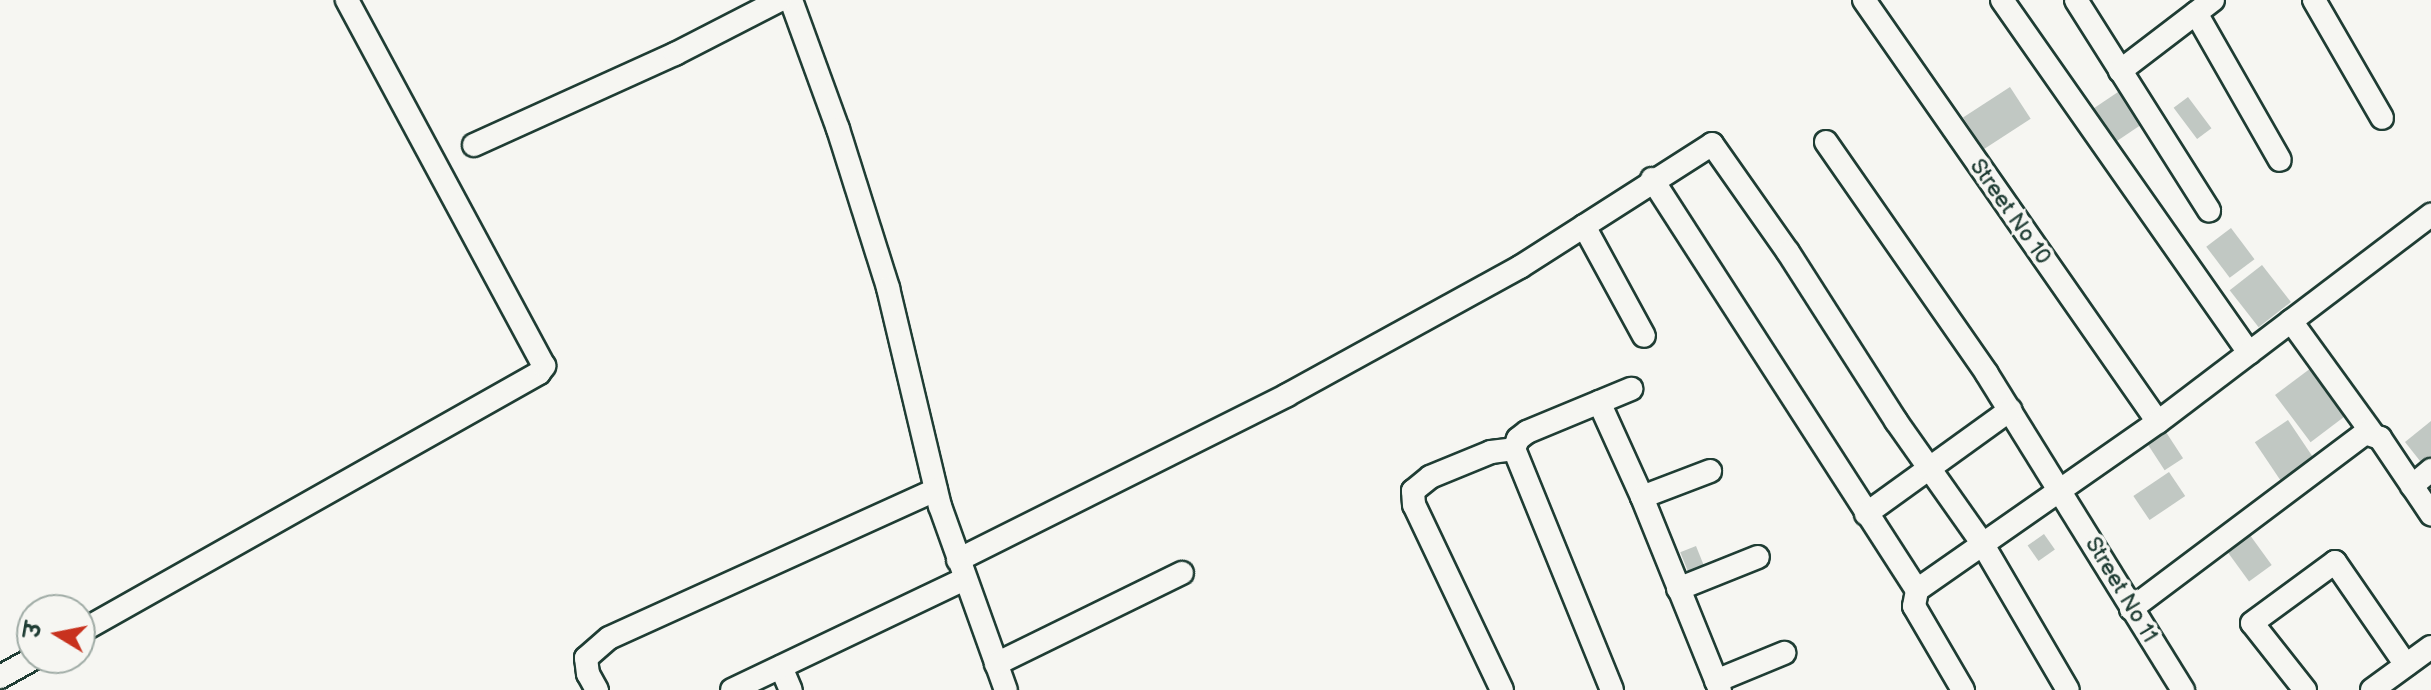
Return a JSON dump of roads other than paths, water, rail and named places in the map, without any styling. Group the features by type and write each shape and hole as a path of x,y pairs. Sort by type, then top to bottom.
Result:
{"street":[{"path":"96,623 539,373 544,366 347,0"},
{"path":"474,145 675,54 780,0"},
{"path":"791,0 838,129 888,288 936,490 961,570 1006,690"},
{"name":"Street No 10","path":"1864,0 2158,422"},
{"path":"2002,0 2249,353"},
{"path":"2076,0 2209,210"},
{"path":"2314,0 2382,118"},
{"path":"2120,71 2205,6 2280,160"},
{"name":"Street No 11","path":"1826,142 2010,410 2183,690"},
{"path":"732,690 781,667 1520,267 1702,147 1717,145 1982,543 2068,690"},
{"path":"1652,179 1917,590"},
{"path":"1963,690 1914,606 1917,590 2158,422 2431,215"},
{"path":"1584,226 1644,336"},
{"path":"2291,321 2372,433 2380,438 2431,514"},
{"path":"1612,690 1514,449 1518,439 1527,432 1631,389"},
{"path":"1599,402 1642,497 1718,686 1784,653"},
{"path":"1866,514 2010,410"},
{"path":"2131,609 2355,438 2372,433"},
{"path":"1502,690 1414,505 1413,491 1430,477 1491,452 1514,449"},
{"path":"2412,486 2431,470"},
{"path":"1642,497 1710,471"},
{"path":"597,690 588,674 586,658 609,638 936,490"},
{"path":"1678,589 1758,557"},
{"path":"2305,690 2252,623 2335,562 2406,665"},
{"path":"996,664 1182,573"},
{"path":"2381,687 2431,647"},
{"path":"781,667 791,690"}]}
